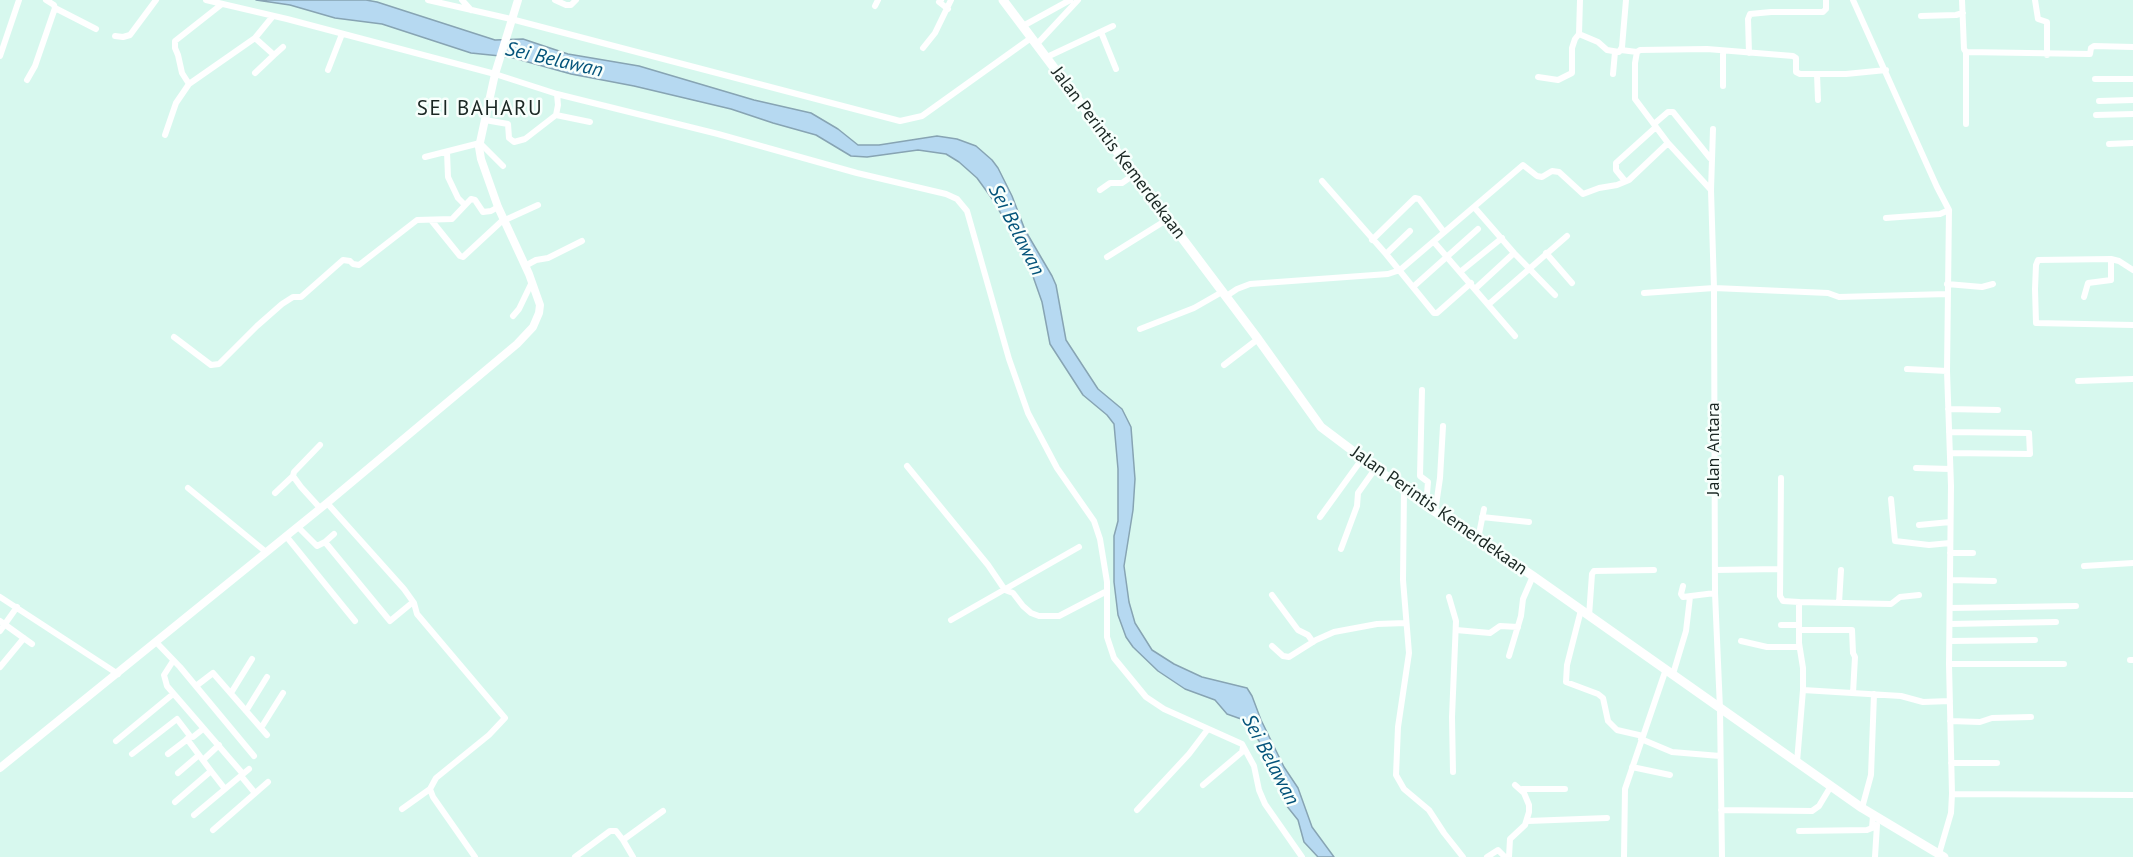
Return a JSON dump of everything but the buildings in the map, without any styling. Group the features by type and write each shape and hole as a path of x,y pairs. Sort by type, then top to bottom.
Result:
{"main road":[{"name":"Jalan Perintis Kemerdekaan","path":"1003,0 1258,339 1317,422 1362,459 1426,506 1479,538 1875,817 1941,855"}],"street":[{"path":"0,56 19,0"},
{"path":"46,0 55,8 96,29"},
{"path":"115,36 130,35 156,0"},
{"path":"206,0 495,74 557,94 697,129 857,173 946,194 962,203 967,211 1028,413 1057,468 1094,521 1105,565 1107,637 1114,658 1146,697 1164,709 1235,740 1243,747 1254,766 1259,790 1265,804 1302,857"},
{"path":"428,0 900,121 922,116 1034,41 1078,0"},
{"path":"462,0 471,10"},
{"path":"0,768 323,506 517,344 533,327 540,305 498,207 481,159 480,143 495,74 519,0"},
{"path":"555,0 571,5 576,0"},
{"path":"923,48 935,33 951,0"},
{"path":"1023,26 1070,0"},
{"path":"1538,77 1558,80 1572,73 1572,48 1579,34 1580,0"},
{"path":"1613,74 1626,0"},
{"path":"1749,52 1748,19 1750,15 1771,12 1823,12 1826,9 1826,0"},
{"path":"1853,0 1949,210 1947,370 1950,453 1949,664 1952,794 1951,813 1941,855"},
{"path":"1962,0 1966,52 1966,124"},
{"path":"2035,0 2038,19 2047,22 2047,55"},
{"path":"939,1 948,9"},
{"path":"189,84 182,73 175,41 222,4"},
{"path":"27,80 35,66 55,8"},
{"path":"1921,16 1963,13"},
{"path":"165,135 176,103 189,84 255,38 273,16"},
{"path":"1047,57 1113,26"},
{"path":"1101,32 1116,69"},
{"path":"328,70 342,34"},
{"path":"1579,34 1598,42 1606,50 1637,52 1707,49 1793,56 1796,58 1798,74 1846,75 1886,70"},
{"path":"255,38 274,55"},
{"path":"1966,52 2090,54 2094,46 2133,46"},
{"path":"255,73 283,47"},
{"path":"1637,52 1634,74 1635,99 1668,143 1711,190"},
{"path":"1723,52 1723,86"},
{"path":"1817,74 1818,100"},
{"path":"2095,79 2133,79"},
{"path":"485,120 508,124 508,138 514,142 525,139 556,115 557,94"},
{"path":"2099,101 2133,100"},
{"path":"1625,181 1616,170 1616,163 1671,111 1711,159"},
{"path":"2096,115 2133,114"},
{"path":"556,115 590,122"},
{"name":"Jalan Antara","path":"1713,129 1711,190 1714,288 1715,593 1720,709 1722,857"},
{"path":"425,157 480,143"},
{"path":"480,143 503,166"},
{"path":"1140,328 1250,284 1388,274 1400,270 1523,165 1537,176 1542,177 1552,171 1559,172 1583,194 1625,181 1668,143"},
{"path":"2109,144 2133,144"},
{"path":"447,152 448,177 458,198 465,205"},
{"path":"1100,190 1110,183 1122,183 1135,174"},
{"path":"1322,181 1400,270 1432,311 1437,313 1514,253"},
{"path":"174,337 211,364 219,364 282,304 293,297 301,297 343,260 359,265 379,252 417,220 452,219 472,198 483,212 498,207"},
{"path":"1372,240 1415,198 1419,199 1444,231"},
{"path":"431,220 460,256 463,256 504,220 538,205"},
{"path":"1474,207 1555,295"},
{"path":"1886,218 1941,214 1949,210"},
{"path":"1107,257 1168,219"},
{"path":"1413,287 1478,230"},
{"path":"1386,254 1410,231"},
{"path":"1489,304 1567,236"},
{"path":"1460,272 1502,238"},
{"path":"525,266 548,258 582,241"},
{"path":"1434,242 1515,336"},
{"path":"1546,253 1572,283"},
{"path":"2133,270 2111,259 2038,260 2035,289 2036,322 2133,325"},
{"path":"2084,297 2088,283 2111,280 2111,259"},
{"path":"513,315 519,309 532,282"},
{"path":"1947,284 1974,286 1993,284"},
{"path":"1644,293 1714,288 1828,293 1837,297 1947,294"},
{"path":"1224,365 1258,339"},
{"path":"1907,369 1947,370"},
{"path":"2078,381 2133,379"},
{"path":"1422,390 1420,476 1428,482 1426,506"},
{"path":"1948,409 1998,410"},
{"path":"1435,512 1440,478 1443,426"},
{"path":"1949,432 2029,433 2030,454 1950,453"},
{"path":"275,493 294,476 294,472 320,445"},
{"path":"1320,517 1362,459"},
{"path":"907,466 974,547 1005,590 1013,593 1023,606 1035,615 1059,616 1107,591"},
{"path":"1916,468 1950,469"},
{"path":"1341,549 1357,506 1358,493 1375,469"},
{"path":"294,476 301,488 323,506 413,602 417,614 505,718 489,735 435,778 430,789 402,809"},
{"path":"1781,478 1780,600 1891,604 1900,597 1918,595"},
{"path":"188,488 266,552"},
{"path":"1404,489 1403,580 1409,653 1398,727 1396,775 1404,789 1429,810 1463,857"},
{"path":"1891,499 1895,541 1929,545 1950,543"},
{"path":"1479,538 1484,509"},
{"path":"1482,517 1529,522"},
{"path":"1919,525 1950,522"},
{"path":"298,526 318,546 334,534"},
{"path":"286,536 355,621"},
{"path":"325,542 390,621 413,602"},
{"path":"951,620 1079,547"},
{"path":"1950,553 1973,553"},
{"path":"2084,566 2133,563"},
{"path":"1715,570 1779,569"},
{"path":"1654,570 1594,571 1585,614 1567,665 1566,682 1603,698 1608,721 1617,730 1642,737 1672,752 1720,756"},
{"path":"1839,603 1841,570"},
{"path":"1509,656 1518,627 1523,599 1533,576"},
{"path":"1950,580 1994,581"},
{"path":"1683,586 1681,596 1715,593"},
{"path":"1272,595 1298,630 1308,635 1313,642"},
{"path":"0,597 118,674"},
{"path":"1449,597 1455,614 1456,630 1452,717 1453,772"},
{"path":"1624,857 1624,795 1642,737 1686,631 1690,597"},
{"path":"1797,762 1803,690 1803,668 1799,647 1799,602"},
{"path":"1950,608 2076,606"},
{"path":"17,607 1,625 32,644"},
{"path":"1950,624 2056,622"},
{"path":"1272,646 1283,656 1289,657 1334,632 1354,627 1406,624"},
{"path":"1781,625 1852,630 1855,657 1853,693"},
{"path":"1456,630 1490,633 1500,626 1518,627"},
{"path":"0,667 24,638"},
{"path":"1950,641 2035,640"},
{"path":"1741,641 1767,647 1799,647"},
{"path":"156,642 254,756"},
{"path":"231,693 252,659"},
{"path":"173,661 164,675 167,686 244,773 255,793"},
{"path":"1949,664 2064,664"},
{"path":"196,686 213,673 267,735"},
{"path":"246,711 267,676"},
{"path":"1803,690 1901,696 1923,702 1950,701"},
{"path":"261,728 283,693"},
{"path":"116,741 173,694"},
{"path":"1862,808 1871,775 1874,694"},
{"path":"1950,721 1980,722 1992,718 2031,717"},
{"path":"132,754 177,719 225,789"},
{"path":"168,754 203,729"},
{"path":"1137,810 1189,754 1208,729"},
{"path":"178,773 219,745"},
{"path":"1203,785 1242,752 1243,747"},
{"path":"1951,763 1997,764"},
{"path":"1632,767 1670,776"},
{"path":"175,802 211,771"},
{"path":"194,815 244,773"},
{"path":"213,830 268,782"},
{"path":"1515,785 1522,789 1565,789"},
{"path":"1721,810 1812,811 1819,806 1831,786"},
{"path":"430,789 475,857"},
{"path":"1522,789 1528,805 1528,821"},
{"path":"1952,794 2133,795"},
{"path":"623,840 663,811"},
{"path":"1799,831 1867,830 1872,828 1875,817"},
{"path":"1875,817 1875,857"},
{"path":"1486,857 1498,850 1507,857 1510,839 1528,821 1607,818"},
{"path":"575,857 613,830 623,840 633,857"}],"water":[{"name":"Sei Belawan","path":"256,0 366,0 377,2 495,40 523,39 568,54 639,66 754,100 811,113 838,129 858,145 879,145 937,136 957,139 976,146 998,168 1025,230 1052,276 1056,285 1066,340 1098,389 1122,409 1131,427 1135,479 1133,510 1124,566 1129,602 1135,623 1152,650 1174,664 1202,677 1247,688 1284,767 1298,788 1312,827 1334,857 1318,857 1304,842 1298,820 1286,805 1282,786 1259,741 1247,724 1227,714 1215,700 1185,689 1158,671 1126,637 1118,615 1114,582 1114,536 1118,521 1118,469 1114,424 1083,395 1050,344 1042,302 1020,246 993,200 977,178 959,162 946,154 918,150 867,157 851,156 816,135 731,109 571,74 510,57 471,53 382,24 335,18 290,5"}],"district":[{"name":"SEI BAHARU","path":"480,109"}]}
